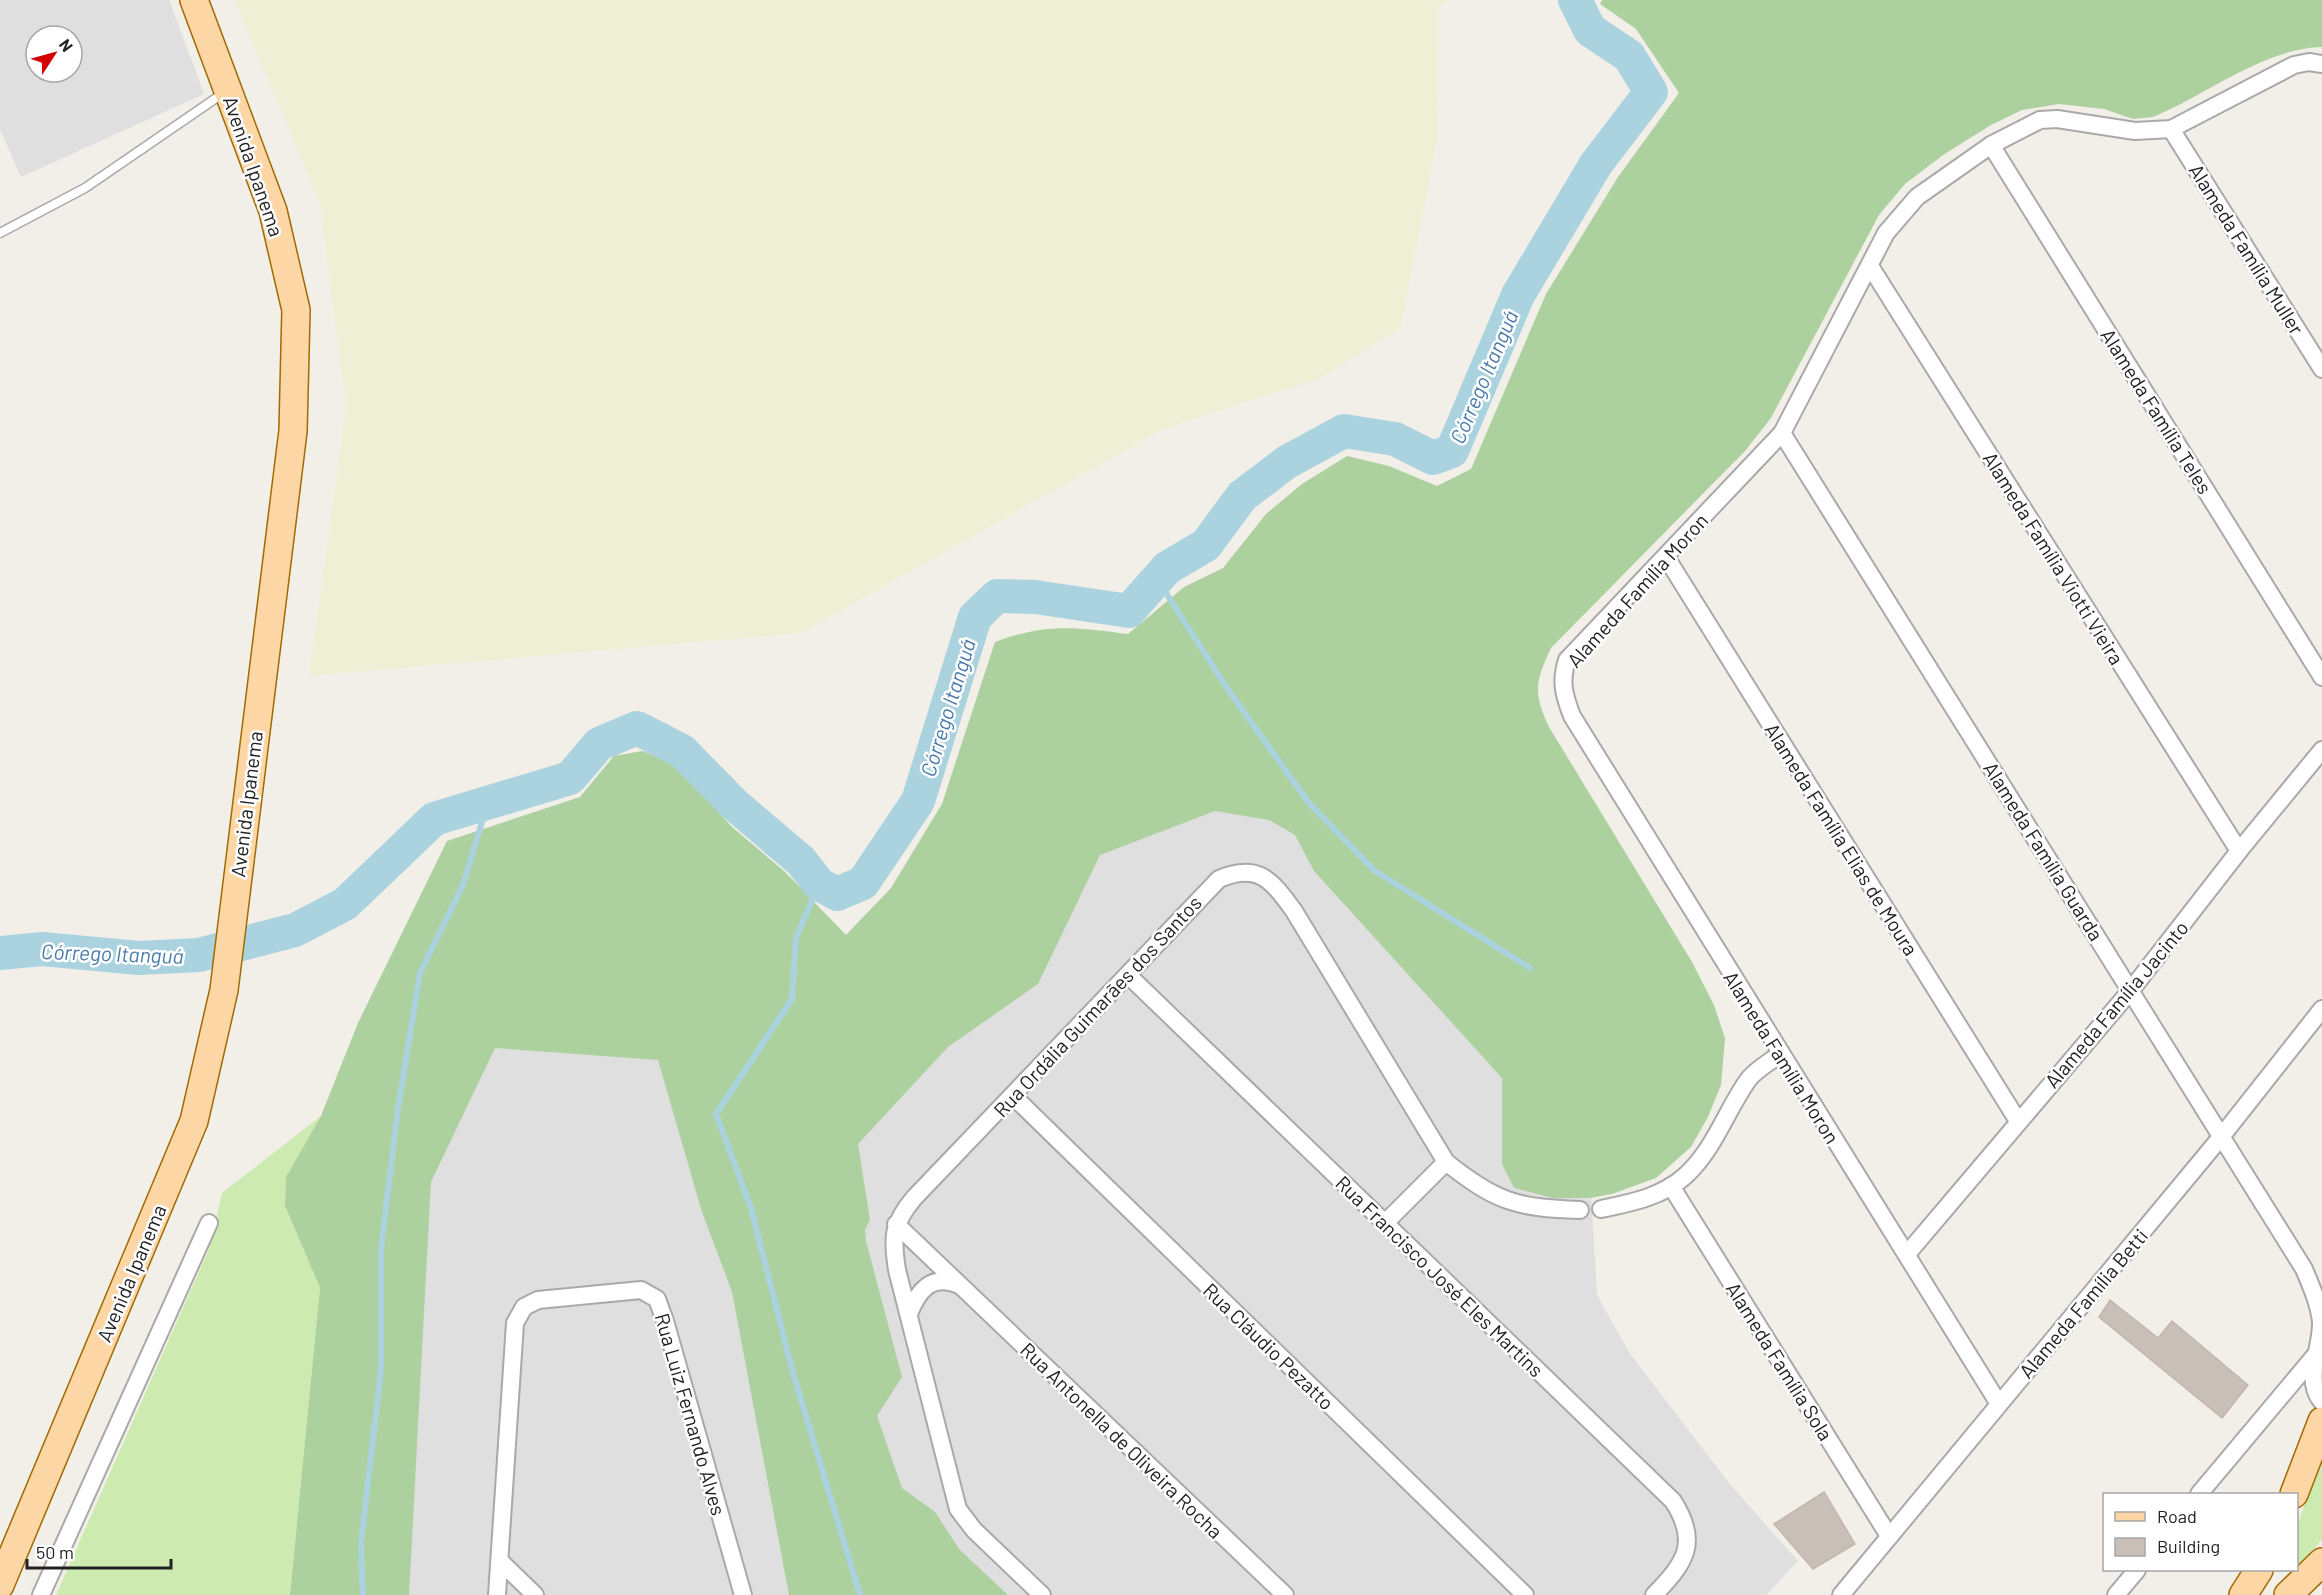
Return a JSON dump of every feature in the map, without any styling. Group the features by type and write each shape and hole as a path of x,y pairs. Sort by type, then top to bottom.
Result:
{"main road":[{"name":"Avenida Ipanema","path":"0,1585 194,1121 224,990 293,431 296,310 273,211 194,0"},
{"path":"2294,1493 2322,1421"},
{"path":"2288,1595 2322,1562"},
{"path":"2243,1595 2258,1571"}],"street":[{"name":"Alameda Família Moron","path":"1999,1404 1572,716 1562,691 1563,673 1567,660 1782,433 1869,266 1898,217 1917,197 1991,145 2040,120 2057,119 2135,131 2171,129 2294,65 2308,62 2322,64"},
{"name":"Alameda Família Muller","path":"2171,129 2322,369"},
{"name":"Alameda Família Teles","path":"1991,145 2322,677"},
{"name":"Alameda Família Viotti Vieira","path":"1869,266 2239,851"},
{"name":"Alameda Família Guarda","path":"1782,433 2304,1269 2318,1302 2322,1323 2322,1347 2313,1377 2316,1395 2322,1402"},
{"name":"Alameda Família Elias de Moura","path":"1666,557 2018,1121"},
{"name":"Alameda Família Jacinto","path":"1906,1254 2131,990 2239,851 2322,750"},
{"name":"Rua Ordália Guimarães dos Santos","path":"896,1224 914,1198 1129,976 1203,893 1219,879 1236,872 1255,873 1274,884 1294,911 1446,1162 1470,1182 1497,1198 1534,1208 1580,1210"},
{"name":"Rua Francisco José Eles Martins","path":"1129,976 1673,1501 1683,1517 1688,1533 1688,1547 1675,1573 1654,1595"},
{"name":"Alameda Família Betti","path":"1841,1595 2221,1137 2322,1009"},
{"path":"1600,1209 1638,1201 1671,1186 1685,1176 1712,1144 1749,1077 1780,1054"},
{"name":"Rua Cláudio Pezatto","path":"1013,1096 1525,1595"},
{"path":"1386,1222 1446,1162"},
{"name":"Alameda Família Sola","path":"1671,1186 1889,1536"},
{"path":"41,1595 209,1223"},
{"path":"896,1224 893,1246 958,1509 974,1530 1042,1595"},
{"name":"Rua Antonella de Oliveira Rocha","path":"896,1224 1285,1595"},
{"name":"Alameda Família Guarda","path":"2304,1269 2322,1284"},
{"path":"909,1314 917,1293 933,1283 948,1280 960,1285"},
{"name":"Rua Luiz Fernando Alves","path":"497,1595 501,1562 515,1323 524,1307 538,1300 641,1290 657,1299 665,1321 743,1595"},
{"path":"2200,1493 2322,1347"},
{"path":"501,1562 535,1595"},
{"path":"2116,1595 2135,1571"}],"lane":[{"path":"0,233 85,188 228,90"}],"shaded area":[{"path":"0,0 169,0 204,94 21,177 0,129"},
{"path":"995,642 1372,824 1586,1107 1597,1295 1628,1351 1729,1483 1798,1561 1766,1595 290,1595 320,1288 286,1177 321,1116 358,1023 447,841 580,797 614,756 643,751 675,765 732,827 784,871 846,935 891,888 942,804"}],"green space":[{"path":"235,0 1448,0 1439,6 1437,140 1401,327 1321,378 1163,429 801,633 309,676 346,408 320,203"},
{"path":"1602,0 2322,0 2322,47 2301,49 2257,64 2153,117 2133,119 2104,109 2059,104 2022,110 1991,125 1943,155 1905,184 1879,215 1771,418 1745,451 1551,648 1539,679 1538,688 1540,705 1549,727 1692,962 1714,1005 1725,1038 1721,1085 1708,1117 1691,1147 1656,1178 1612,1194 1590,1198 1553,1198 1514,1188 1502,1164 1502,1078 1314,871 1295,835 1269,820 1215,811 1100,855 1038,984 948,1047 858,1144 870,1220 865,1230 866,1241 902,1377 877,1416 902,1488 935,1512 960,1550 1008,1595 789,1595 732,1292 701,1209 658,1060 495,1048 431,1182 409,1595 290,1595 320,1288 285,1206 286,1177 321,1116 358,1023 447,841 580,797 614,756 643,751 675,765 732,827 784,871 846,935 891,888 942,804 995,642 1030,632 1061,628 1128,634 1184,587 1223,568 1266,514 1302,484 1347,456 1389,466 1437,486 1471,469 1546,294 1618,177 1679,93 1636,29 1600,4"},
{"path":"321,1116 286,1178 285,1206 320,1288 290,1595 56,1595 209,1249 222,1193"},
{"path":"2322,1451 2322,1540 2298,1565 2298,1524"}],"building":[{"path":"2110,1300 2158,1338 2172,1321 2248,1385 2222,1418 2099,1317"},
{"path":"1824,1492 1855,1544 1813,1569 1774,1524"}],"waterway":[{"name":"Córrego Itanguá","path":"0,953 42,949 139,958 199,955 295,930 345,904 434,819 570,778 599,744 637,728 682,751 734,804 801,861 819,884 837,894 863,883 918,801 975,617 997,596 1035,597 1129,611 1167,568 1206,545 1242,496 1287,462 1344,431 1395,439 1433,458 1452,451 1518,295 1596,164 1651,92 1629,56 1590,30 1575,0"},
{"path":"1157,579 1227,688 1308,802 1375,871 1530,968"},
{"path":"363,1595 361,1543 381,1370 381,1248 398,1108 420,973 463,885 488,802"},
{"path":"819,884 796,938 792,999 716,1114 751,1208 793,1373 860,1595"}]}
